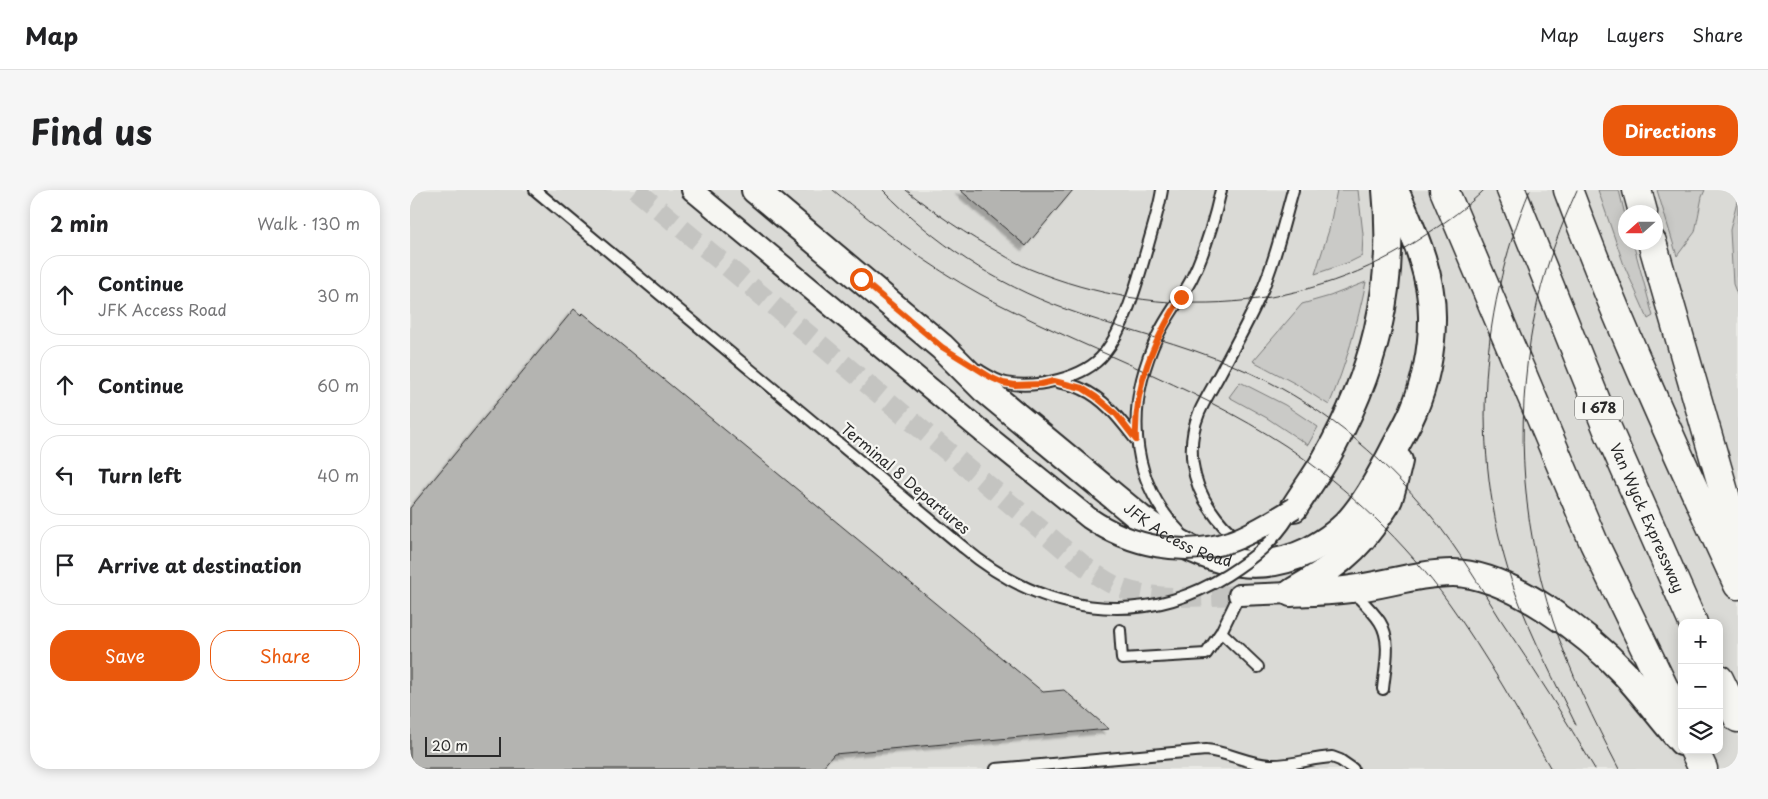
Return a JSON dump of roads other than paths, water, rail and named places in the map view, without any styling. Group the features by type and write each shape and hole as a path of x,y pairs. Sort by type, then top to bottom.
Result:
{"highway":[{"path":"1444,190 1594,543 1678,717"},
{"name":"Van Wyck Expressway","path":"1511,190 1607,428 1692,619"},
{"path":"1568,190 1582,228 1671,439 1738,585"},
{"path":"1636,190 1641,205"},
{"path":"1654,250 1738,540"},
{"path":"1723,687 1738,718"}],"street":[{"path":"692,190 1071,505 1104,529 1122,537 1152,545 1175,548 1201,547 1246,536 1294,508 1324,461 1362,380 1379,327 1388,271 1389,216 1386,190"},
{"name":"JFK Access Road","path":"754,190 942,347 984,389 1121,503 1160,532 1202,554 1253,565 1298,556 1328,540 1354,516 1376,484 1413,412 1421,388 1431,342 1431,298 1423,259 1396,190"},
{"path":"1291,592 1320,576 1339,562 1356,548 1372,529 1388,500 1413,412"},
{"path":"1239,595 1350,589 1452,573 1472,575 1506,587 1540,606 1591,643 1625,674 1678,737"}],"lane":[{"name":"Terminal 8 Departures","path":"535,190 976,558 1027,589 1067,602 1110,609 1149,606 1183,597 1214,583 1259,553 1281,530 1294,508"},
{"path":"942,347 1003,383 1028,385 1054,381 1082,370 1096,362 1111,343 1136,286 1162,190"},
{"path":"1202,554 1170,521 1150,492 1136,440 1136,422 1138,402 1148,360 1158,335 1190,281 1200,259 1211,227 1220,190"},
{"path":"1293,190 1263,288 1242,334 1199,414 1194,429 1192,449 1197,485 1204,501 1228,530 1242,542 1255,549 1268,553 1298,556"},
{"path":"1054,381 1082,388 1096,397 1116,414 1136,440"},
{"path":"1350,589 1376,616 1384,630 1387,650 1383,689"},
{"path":"1120,630 1122,659 1206,654 1221,632 1239,595"},
{"path":"1221,632 1258,666"},
{"path":"996,769 1206,750 1217,751 1270,765 1332,757 1353,769"}],"tunnel":[{"path":"636,190 1088,569 1118,587 1147,595 1178,597 1239,595"}],"tram line":[{"path":"833,190 904,246 960,283 1056,332 1212,403 1286,446 1309,462 1374,517 1432,580 1490,664 1551,769"},
{"path":"883,190 923,227 945,244 967,260 1015,287 1065,309 1216,358 1237,367 1293,395 1344,430 1368,450 1412,493 1442,529 1537,675 1595,769"},
{"path":"906,190 940,216 1011,260 1030,269 1080,286 1131,298 1182,303 1233,302 1284,294 1333,281 1381,261 1427,234 1457,214 1484,190"},
{"path":"1530,190 1512,238 1499,288 1490,339 1486,390 1486,442 1491,494 1501,544 1516,594 1537,644 1576,725"},
{"path":"1577,190 1565,217 1546,272 1530,340 1525,380 1524,462 1533,542 1553,621 1583,696 1619,769"}]}
